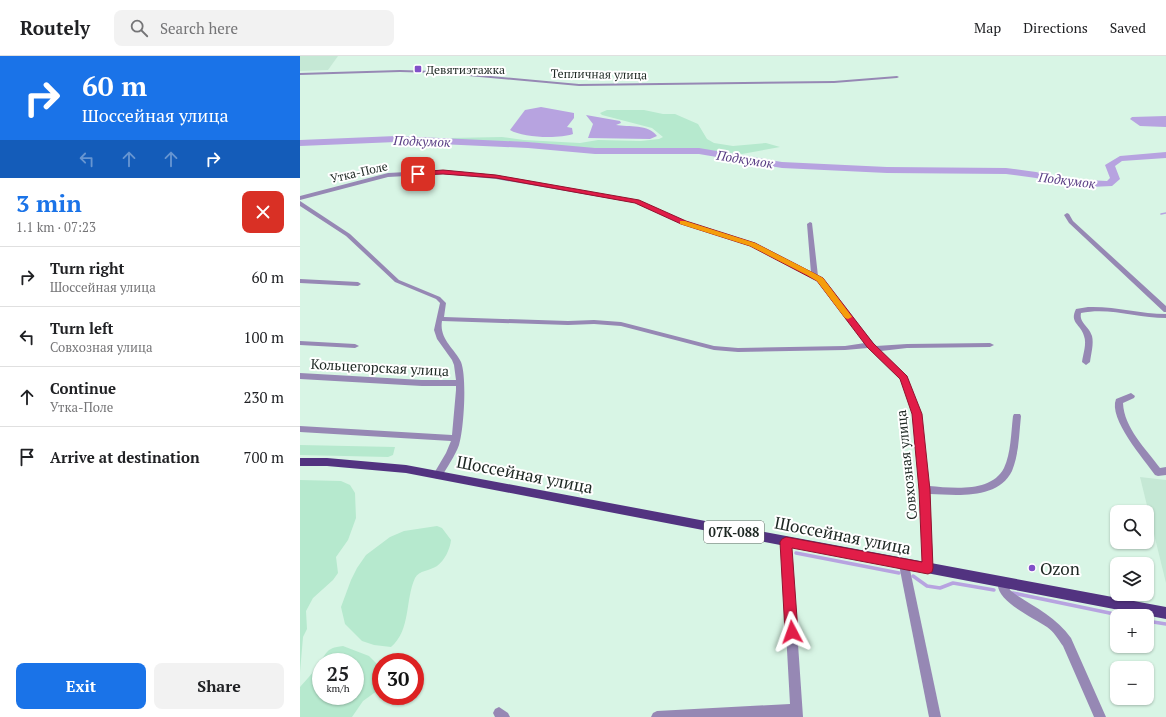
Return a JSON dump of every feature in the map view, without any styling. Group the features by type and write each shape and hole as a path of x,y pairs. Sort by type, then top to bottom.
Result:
{"main road":[{"name":"Шоссейная улица","path":"300,462 406,469 904,565 928,568 1166,613"}],"street":[{"name":"Тепличная улица","path":"300,74 421,72 579,86 834,82 897,77"},
{"name":"Утка-Поле","path":"300,198 388,175 443,172 496,177 636,202 684,223 753,245 820,280 872,347"},
{"path":"300,203 348,235 397,281 438,298 443,303 443,310 438,330 442,340 452,352 458,365 459,383 456,438 438,475"},
{"path":"1067,215 1071,222 1166,310"},
{"path":"810,224 813,240 812,255 815,277"},
{"path":"300,281 358,284"},
{"path":"1086,362 1089,342 1086,332 1078,323 1076,316 1078,311 1087,308 1141,316 1166,316"},
{"path":"440,319 460,318 621,324 714,348 738,350 990,345"},
{"path":"300,343 355,346"},
{"name":"Совхозная улица","path":"872,347 904,378 917,414 925,490 928,568"},
{"name":"Кольцегорская улица","path":"300,376 422,383 459,383"},
{"path":"1131,396 1119,401 1118,409 1122,421 1158,472 1166,472"},
{"path":"925,490 957,492 975,490 995,484 1006,472 1009,466 1013,453 1017,416"},
{"name":"Шоссейная улица","path":"300,428 456,438"},
{"path":"657,717 797,714 786,542"},
{"path":"904,565 935,717"},
{"path":"1003,582 1005,592 1011,598 1052,624 1061,633 1100,717"}],"shaded area":[{"path":"300,56 338,56 328,70 300,71"},
{"path":"541,107 574,113 574,118 567,127 572,128 573,134 559,137 541,137 523,135 510,130 525,110"},
{"path":"607,110 644,110 663,114 675,114 698,124 707,139 714,143 733,146 766,143 780,147 742,154 680,148 588,149 526,142 467,141 455,140 451,138 502,137 524,140 580,143 598,140 641,141 659,139 663,137 652,128 602,115 600,113"},
{"path":"586,115 620,121 621,123 616,125 644,128 653,132 657,136 650,139 588,138 593,124"},
{"path":"1166,116 1166,127 1140,126 1130,119 1132,117"},
{"path":"300,445 395,447 393,455 388,457 300,455"},
{"path":"1140,477 1166,480 1166,583 1154,534 1154,505 1147,505"},
{"path":"300,480 341,481 350,485 355,493 356,518 348,540 336,557 338,573 333,580 313,598 306,611 307,629 303,637 300,672"},
{"path":"437,526 442,528 451,540 450,547 445,558 440,564 434,568 419,573 415,578 405,623 397,640 391,647 374,645 362,641 345,624 341,607 357,568 366,555 390,537 404,531"},
{"path":"343,646 361,653 326,653 332,648"},
{"path":"364,654 372,659 372,694 364,700"},
{"path":"312,673 312,705 360,705 352,717 300,717 300,687"}],"waterway":[{"name":"Подкумок","path":"300,143 396,139 528,145 595,151 699,151 782,165 887,170 1006,171 1036,175 1065,182 1090,184 1109,184 1115,179 1110,165 1120,159 1166,155"},
{"path":"1161,214 1166,213"},
{"path":"796,553 899,573"},
{"path":"913,576 927,586 940,588 953,583 994,590"},
{"path":"1013,593 1110,613"},
{"path":"1154,622 1166,624"}],"slow traffic":[{"path":"683,222 753,245 810,274 820,280 848,317"}],"place":[{"name":"Девятиэтажка","path":"418,69"},
{"name":"Ozon","path":"1032,568"}],"route":[{"path":"418,174 443,172 496,177 636,202 646,205 660,213 684,223 753,245 820,280 870,345 904,378 917,414 925,490 928,568 904,565 786,542 792,632"}]}
